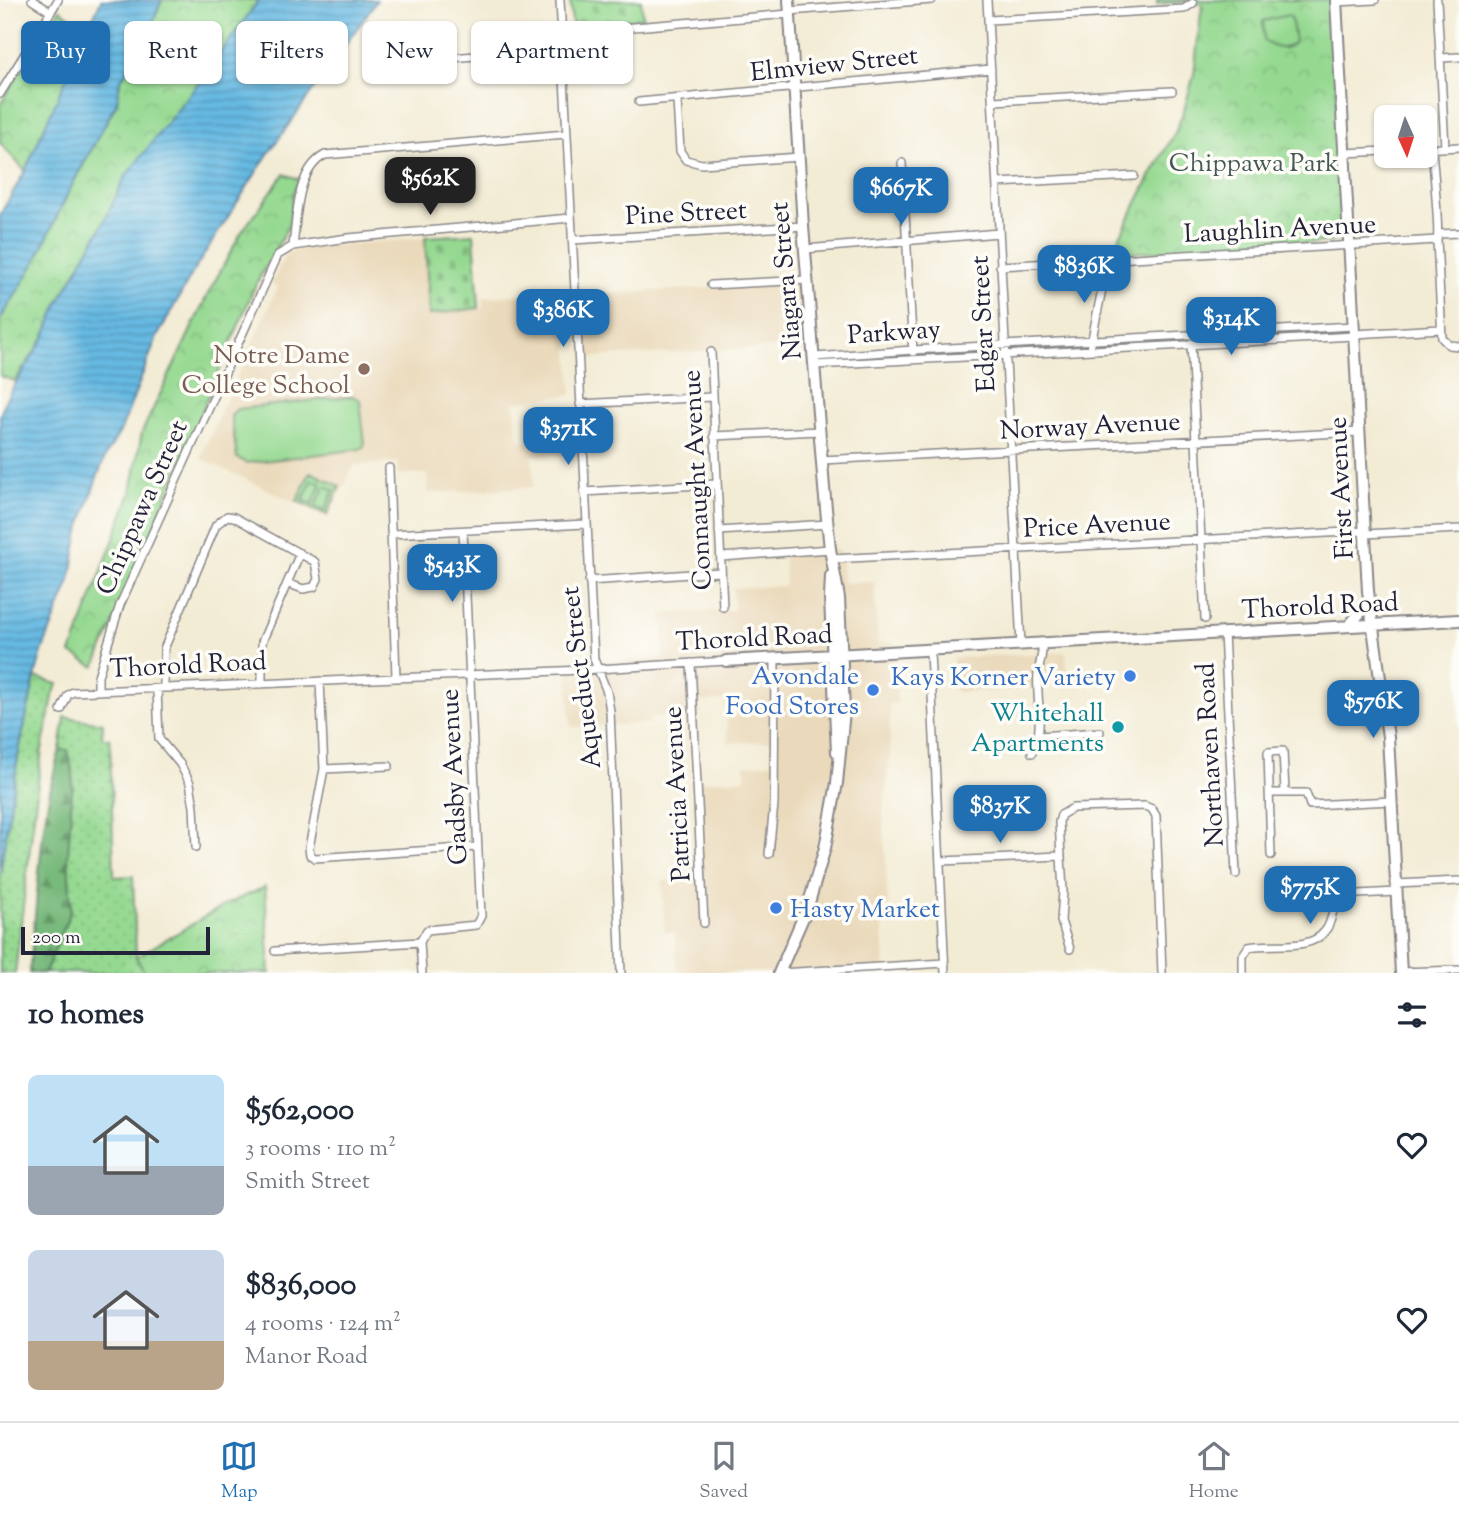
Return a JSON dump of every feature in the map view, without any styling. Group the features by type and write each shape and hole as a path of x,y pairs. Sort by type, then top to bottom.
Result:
{"street":[{"path":"32,0 51,12"},
{"path":"0,94 58,0"},
{"name":"Aqueduct Street","path":"560,0 561,21"},
{"path":"633,25 789,8 932,0"},
{"name":"Edgar Street","path":"987,0 1021,645"},
{"path":"1336,1 1375,0"},
{"path":"1437,0 1445,147"},
{"name":"First Avenue","path":"1336,1 1369,602 1386,715 1401,972"},
{"path":"989,20 1184,9 1193,2"},
{"name":"Niagara Street","path":"779,973 802,922 819,873 831,825 839,764 835,745 838,655 830,598 831,554 807,280 789,8"},
{"path":"1440,58 1459,57"},
{"name":"Elmview Street","path":"639,102 990,69"},
{"name":"Aqueduct Street","path":"564,84 585,524 594,659 607,692 610,711 621,973"},
{"path":"993,101 1172,91"},
{"path":"677,100 680,146 683,157 688,161 702,164 799,157"},
{"path":"566,134 325,155 312,165 298,198 293,246 348,238 571,218"},
{"path":"1437,148 1459,147"},
{"path":"1344,153 1374,152"},
{"path":"902,163 913,360"},
{"path":"1430,168 1438,237 1441,329 1445,342 1459,346"},
{"path":"997,183 1134,176"},
{"name":"Pine Street","path":"572,240 803,226"},
{"path":"805,249 999,233"},
{"name":"Laughlin Avenue","path":"1000,266 1349,245 1459,233"},
{"name":"Chippawa Street","path":"98,691 98,676 108,639 135,569 268,281 270,270 278,255 293,246"},
{"path":"1091,351 1108,259"},
{"path":"711,285 807,280"},
{"name":"Parkway","path":"815,361 913,350 1091,340 1268,331 1441,329"},
{"path":"1268,331 1269,341"},
{"name":"Parkway","path":"815,361 913,360 1091,351 1269,341 1354,332"},
{"path":"1190,335 1205,619"},
{"name":"Connaught Avenue","path":"711,352 711,397 723,607"},
{"path":"580,404 711,397"},
{"path":"714,436 820,431"},
{"name":"Norway Avenue","path":"822,460 1359,432"},
{"path":"389,468 396,678"},
{"path":"584,492 716,484"},
{"path":"196,847 190,783 180,764 159,739 164,649 216,525 227,516 234,517 315,562 318,579 316,585 308,589 287,583"},
{"path":"392,534 585,524"},
{"path":"719,531 828,524"},
{"name":"Price Avenue","path":"720,557 1016,549 1459,529"},
{"name":"Gadsby Avenue","path":"420,942 427,930 476,925 481,916 463,531"},
{"path":"262,684 262,642 300,553"},
{"path":"589,581 720,572"},
{"path":"1349,626 1369,602"},
{"name":"Thorold Road","path":"61,710 71,693 98,691 598,669 1459,620"},
{"name":"Northaven Road","path":"1224,633 1236,874"},
{"path":"1038,736 1041,724 1038,673 1043,657 1042,644"},
{"path":"930,650 945,973"},
{"path":"769,854 774,804 775,658"},
{"name":"Patricia Avenue","path":"691,663 704,923"},
{"path":"320,681 324,769 309,848 310,855 315,858 478,847"},
{"path":"1032,753 1032,740 1038,736 1100,732"},
{"path":"1271,855 1268,752 1283,751 1285,792"},
{"path":"324,769 389,766"},
{"path":"1270,793 1306,793 1310,805 1392,801"},
{"path":"1070,949 1061,921 1063,891 1060,818 1068,810 1140,805 1153,811 1156,818 1162,973"},
{"path":"941,862 1061,856"},
{"path":"1243,973 1243,956 1249,947 1305,943 1320,937 1329,924 1335,902 1340,895 1459,881"},
{"path":"275,951 420,942 422,973"},
{"path":"779,973 851,971 945,963"},
{"path":"1401,972 1459,970"}],"shaded area":[{"name":"Notre Dame College School","path":"474,234 479,308 483,307 483,298 565,291 572,395 514,402 519,441 573,438 574,454 532,456 534,487 428,493 427,474 398,474 398,462 354,465 328,518 200,458 278,287 271,283 286,254 302,248"},
{"path":"800,283 806,346 587,357 584,295"},
{"path":"838,550 843,583 874,582 878,643 894,642 897,703 890,704 890,755 883,811 888,906 882,907 885,970 829,973 677,973 675,932 665,932 662,881 698,878 693,782 745,779 745,765 772,763 771,741 728,743 725,700 699,702 700,714 651,717 650,723 571,727 567,663 664,658 662,614 734,610 733,588 785,586 784,553"},
{"path":"1066,652 1067,680 1034,682 1034,688 956,692 953,658"}],"green space":[{"path":"162,0 259,0 244,21 236,21 236,32 222,51 222,21 153,21"},
{"path":"570,0 641,0 643,18 572,21"},
{"name":"Chippawa Park","path":"1157,0 1332,0 1344,235 1342,238 1330,242 1111,254 1176,131 1194,74 1202,4 1157,4"},
{"path":"60,9 75,21 52,21"},
{"path":"1288,15 1291,17 1295,41 1288,47 1272,46 1264,40 1263,21"},
{"path":"21,71 21,84 65,84 25,171 0,143 0,104"},
{"path":"124,75 124,84 198,84 102,226 59,302 45,336 15,381 0,376 0,320 36,261 71,187 117,103 120,81"},
{"path":"284,174 299,179 293,195 289,226 255,286 95,667 71,653 131,493 142,432 208,294 241,233"},
{"path":"474,234 479,308 429,315 425,237"},
{"path":"353,396 360,400 365,445 361,449 247,463 237,458 231,415 237,409"},
{"path":"310,472 340,486 327,515 297,501"},
{"path":"312,480 321,484 312,504 303,500"},
{"path":"325,486 334,490 325,510 315,506"},
{"path":"35,677 58,684 42,749 15,973 0,973 0,873 19,751"},
{"path":"65,717 103,723 102,738 110,738 114,877 133,876 136,957 145,973 45,973 71,910 68,750 60,750"},
{"path":"60,750 68,750 73,775 68,858 71,910 45,973 29,973 43,833"},
{"path":"265,887 270,973 145,973 136,957 227,904"}],"water":[{"path":"101,0 162,0 153,21 124,21 124,75 120,81 117,102 71,187 36,261 0,320 0,215 25,171 64,84 110,84 110,21 92,21"},
{"path":"259,0 377,0 348,41 348,21 244,21"},
{"path":"236,32 236,84 318,84 268,154 193,272 157,337 121,430 106,455 78,536 70,581 35,677 19,751 0,873 0,416 6,399 45,336 59,302 102,226 125,177 198,84 222,84 222,51"}],"place":[{"name":"Notre Dame College School","path":"364,369"},
{"name":"Kays Korner Variety","path":"1130,676"},
{"name":"Avondale Food Stores","path":"873,690"},
{"name":"Whitehall Apartments","path":"1118,727"},
{"name":"Hasty Market","path":"776,908"}]}
